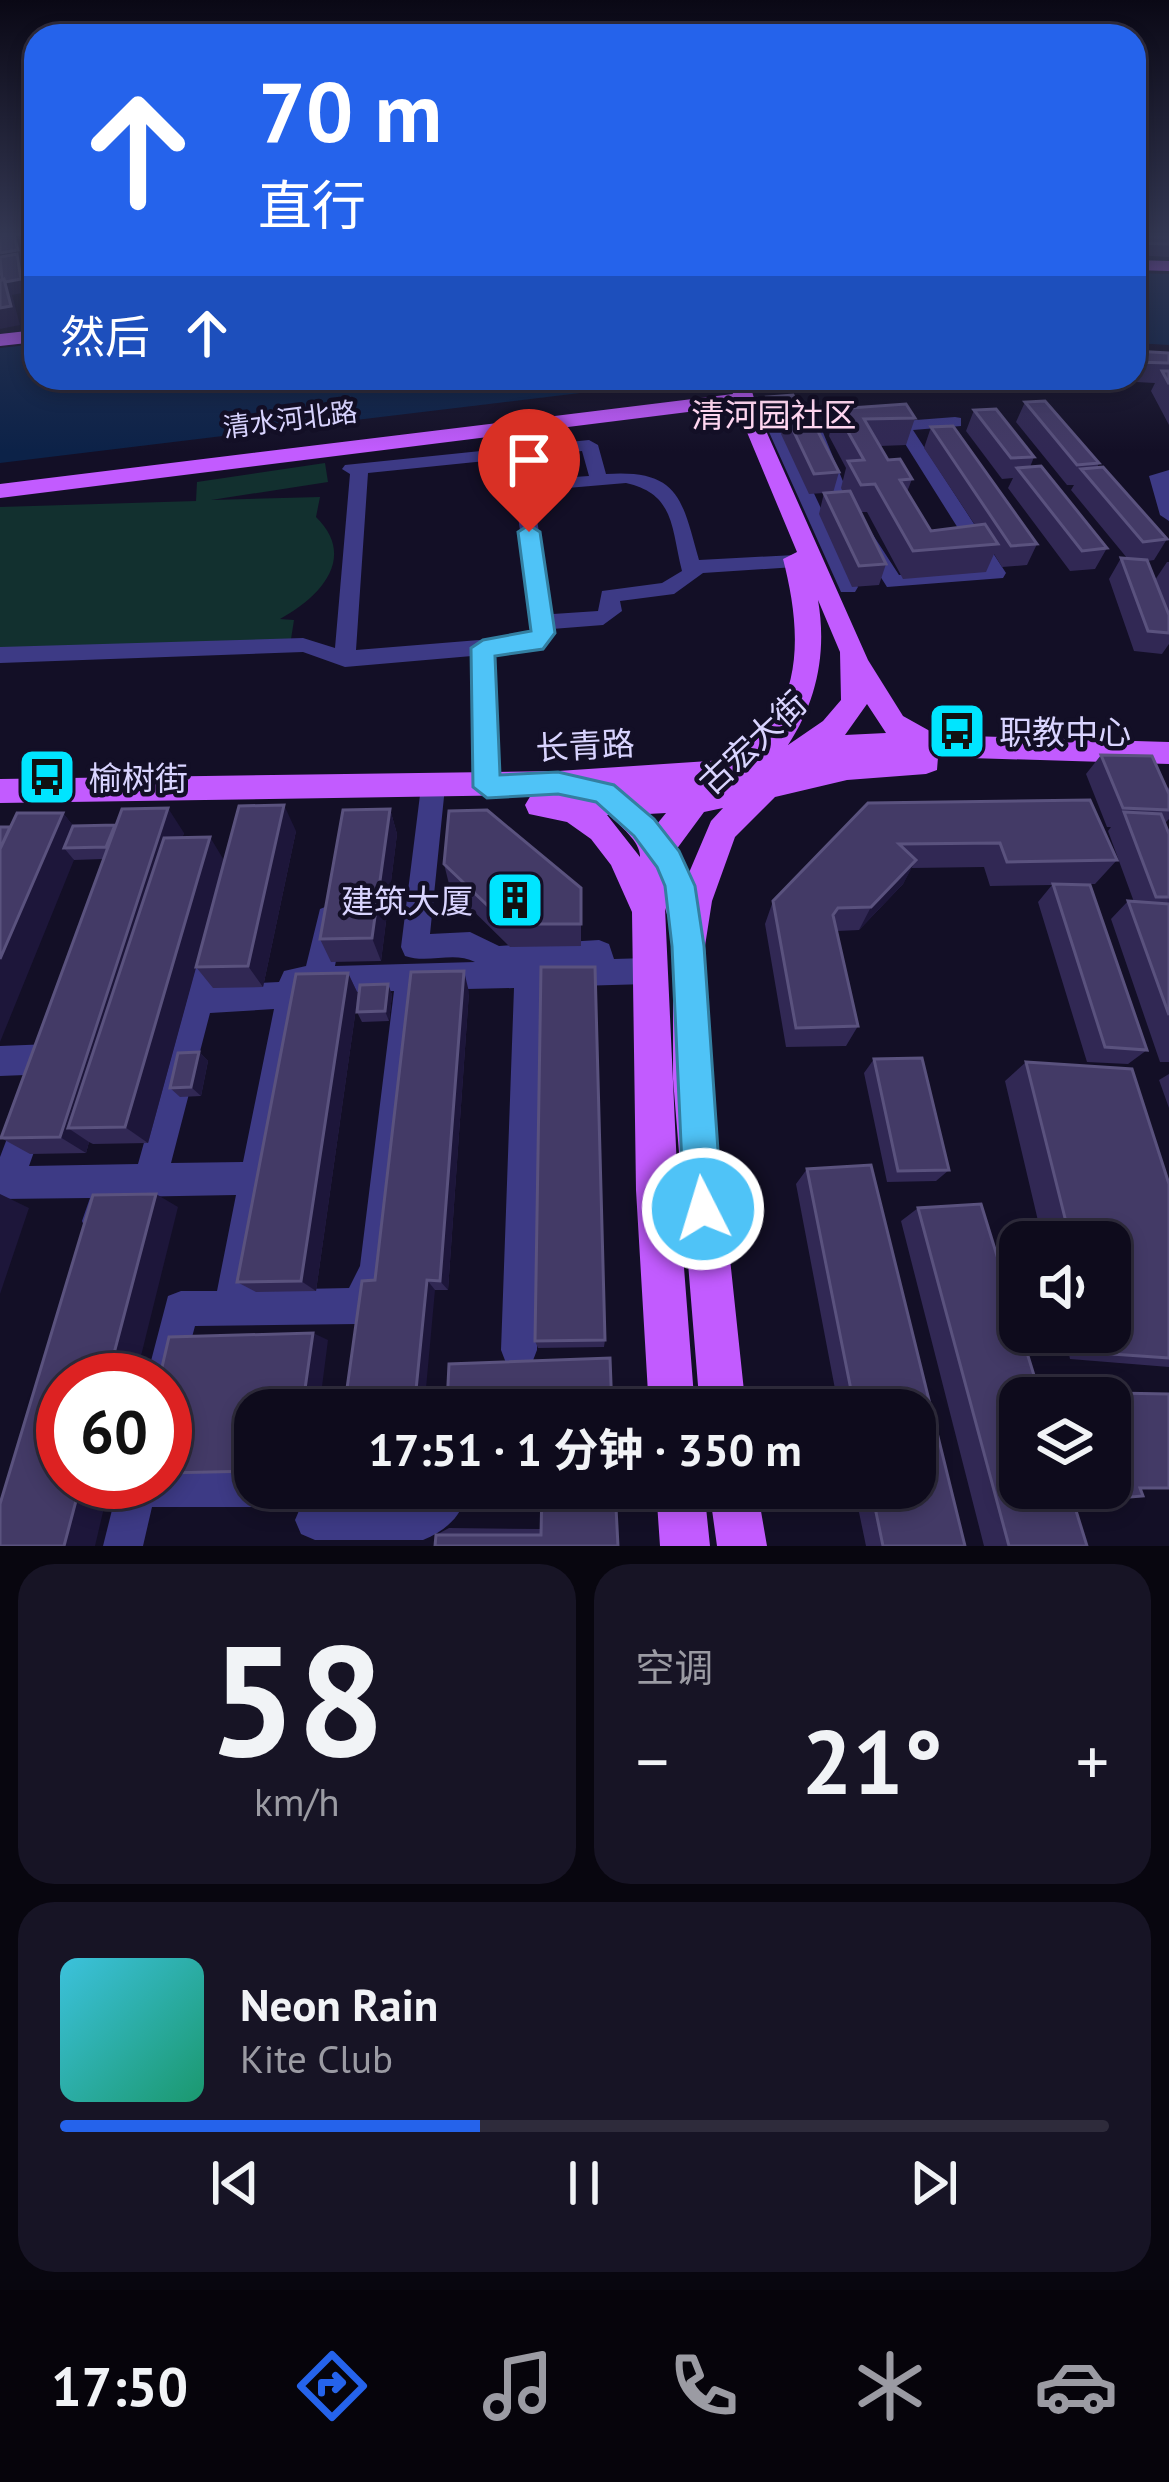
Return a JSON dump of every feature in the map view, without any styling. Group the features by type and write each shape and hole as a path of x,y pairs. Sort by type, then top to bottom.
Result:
{"main road":[{"name":"清水河北路","path":"0,482 716,390"},
{"name":"清水河北路","path":"0,491 718,390"},
{"name":"古宏大街","path":"721,1389 692,1079 688,946 695,902 722,830 769,784 824,743 860,696 853,652 799,504 733,390"},
{"name":"古宏大街","path":"671,1389 647,971 651,863 697,799 773,747 785,732 803,677 808,620 795,561 733,390"},
{"path":"853,652 893,724 924,740 955,743"},
{"path":"803,677 808,709 824,743 872,766"},
{"name":"长青路","path":"0,809 550,794 731,773 824,743 955,743 1169,753"},
{"name":"长青路","path":"614,802 697,799 872,766 1019,762 1169,770"},
{"name":"长青路","path":"0,791 432,797 487,787 550,794"},
{"path":"550,794 604,793 660,848 680,886 688,946"},
{"path":"550,794 592,818 633,872 647,920"},
{"path":"682,1509 685,1546"},
{"path":"737,1509 742,1546"}],"street":[{"path":"878,428 955,422"},
{"path":"823,430 842,501 894,582 996,573 902,426"},
{"path":"757,432 823,430"},
{"path":"823,430 777,433 799,504 848,587"},
{"path":"345,659 355,469 589,445 597,473"},
{"path":"0,655 303,645 345,659 535,643 544,622 521,486 597,473 637,478 666,492 694,567 690,578 668,589 609,596 612,611 603,618 544,622"},
{"path":"1169,475 1158,476 1156,484 1169,515"},
{"path":"799,504 842,501"},
{"path":"694,567 795,561"},
{"path":"483,648 487,787"},
{"path":"432,797 415,947 470,945 496,959 599,953 602,972"},
{"path":"231,1308 256,1178 333,897"},
{"path":"149,1180 220,918"},
{"path":"199,1000 410,977 647,971"},
{"path":"519,1350 529,974"},
{"path":"354,1347 358,1305 376,1269 410,977"},
{"path":"0,1060 55,1048 3,1183 256,1178"},
{"path":"91,1250 111,1181"},
{"path":"170,1353 181,1309 358,1305"},
{"path":"192,1485 234,1486"},
{"path":"123,1546 132,1509"},
{"path":"383,1509 430,1518"}],"green space":[{"path":"325,463 328,482 211,500 320,497 316,517 334,547 333,562 320,588 280,619 294,620 291,639 0,650 0,507 196,501 197,482"}],"water":[{"path":"1146,307 1169,307 1169,345 1146,344"},
{"path":"24,345 24,390 605,390 0,463 0,348"}],"building":[{"path":"1146,352 1169,353 1169,363 1146,362"},
{"path":"793,395 801,410 776,412 767,397"},
{"path":"1045,401 1099,463 1077,465 1025,402"},
{"path":"906,404 915,418 864,419 888,460 900,459 912,479 900,480 931,531 985,524 998,544 913,551 875,484 861,485 848,461 864,460 835,409"},
{"path":"996,409 1034,457 1011,458 974,410"},
{"path":"808,412 839,472 814,474 785,413"},
{"path":"953,426 1037,544 1011,546 931,427"},
{"path":"1041,466 1107,548 1082,551 1017,468"},
{"path":"1103,467 1167,539 1143,542 1081,469"},
{"path":"850,491 886,564 859,566 824,493"},
{"path":"1121,558 1147,560 1169,615 1169,633 1148,631"},
{"path":"1101,755 1152,756 1169,794 1169,810 1123,808"},
{"path":"1090,800 1117,860 1007,862 1000,843 899,844 916,860 871,907 838,908 833,915 858,1026 796,1028 773,901 868,803"},
{"path":"284,805 248,966 196,967 239,806"},
{"path":"168,808 60,1137 1,1138 122,809"},
{"path":"390,809 372,938 320,939 343,810"},
{"name":"建筑大厦","path":"487,810 581,888 581,924 507,924 444,864 449,811"},
{"path":"1124,812 1161,814 1169,834 1169,897 1156,897"},
{"path":"17,813 63,813 0,959 0,849"},
{"path":"115,825 106,847 64,848 73,826"},
{"path":"0,827 10,827 0,849"},
{"path":"210,837 125,1127 68,1128 164,838"},
{"path":"1053,884 1090,885 1147,1050 1105,1047"},
{"path":"1128,901 1169,904 1169,1015"},
{"path":"541,967 595,967 605,1340 535,1341"},
{"path":"464,971 440,1281 427,1280 416,1389 347,1389 362,1281 375,1280 411,972"},
{"path":"348,973 301,1281 237,1282 296,974"},
{"path":"388,984 385,1011 357,1012 360,985"},
{"path":"199,1052 191,1087 170,1088 178,1053"},
{"path":"922,1058 949,1170 898,1171 874,1059"},
{"path":"1026,1062 1132,1069 1169,1184 1169,1358 1098,1353 1131,1353 1131,1221 1066,1221"},
{"path":"871,1165 926,1389 851,1389 807,1169"},
{"path":"156,1194 114,1353 45,1353 93,1195"},
{"path":"981,1204 999,1262 999,1353 1027,1353 1035,1377 999,1377 999,1509 918,1208"},
{"path":"313,1333 305,1389 234,1389 234,1471 192,1472 192,1353 165,1353 169,1337"},
{"path":"610,1358 611,1389 448,1389 449,1364"},
{"path":"36,1384 36,1509 74,1509 64,1546 0,1546 0,1504"},
{"path":"1131,1393 1169,1394 1169,1488 1140,1488 1143,1496 1131,1497"},
{"path":"936,1428 965,1546 883,1546 875,1509 936,1509"},
{"path":"542,1509 616,1509 618,1546 435,1546 436,1535 541,1535"},
{"path":"999,1509 1076,1509 1087,1546 1009,1546"}],"place":[{"name":"职教中心","path":"957,731"},
{"name":"榆树街","path":"47,777"},
{"name":"建筑大厦","path":"515,900"}],"district":[{"name":"清河园社区","path":"774,414"}],"route":[{"path":"529,532 543,633 527,645 483,648 487,787 558,783 604,793 644,827 669,860 680,886 688,946 703,1209"}]}
